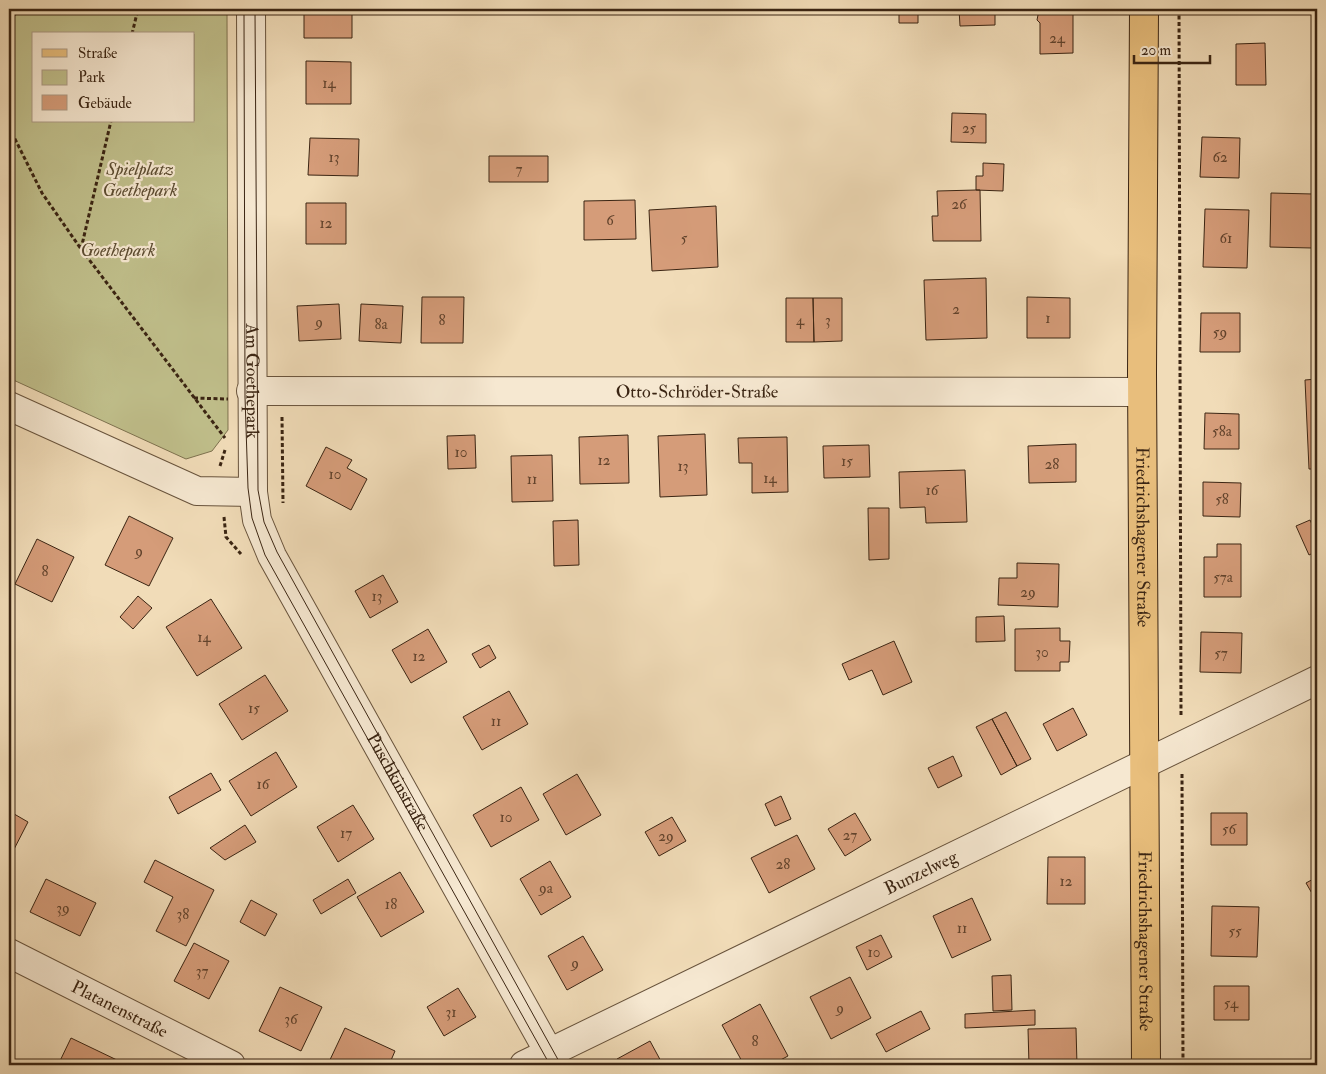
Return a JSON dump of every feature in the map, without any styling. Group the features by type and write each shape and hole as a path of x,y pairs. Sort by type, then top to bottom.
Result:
{"main road":[{"name":"Friedrichshagener Straße","path":"1144,9 1142,392 1146,1065"}],"street":[{"name":"Am Goethepark","path":"251,9 253,492"},
{"name":"Otto-Schröder-Straße","path":"252,391 1142,392"},
{"path":"9,406 197,491 253,492"},
{"name":"Puschkinstraße","path":"253,492 257,520 272,556 552,1059"},
{"name":"Bunzelweg","path":"524,1065 552,1059 1145,764 1316,686"},
{"name":"Platanenstraße","path":"9,954 231,1065"}],"path":[{"path":"9,18 23,9"},
{"path":"132,32 138,9"},
{"path":"1179,9 1183,1065"},
{"path":"81,249 111,122"},
{"path":"9,127 42,193 81,249 227,441 218,475 221,492"},
{"path":"193,398 234,400 252,391"},
{"path":"281,391 283,508"}],"green space":[{"name":"Goethepark","path":"9,9 227,9 228,430 212,451 186,459 9,378"}],"building":[{"path":"304,9 352,9 352,38 304,38"},
{"path":"899,9 918,9 918,23 899,23"},
{"path":"959,9 995,9 995,25 960,26"},
{"path":"1042,10 1047,10 1050,14 1073,13 1073,53 1040,54 1040,23 1037,20"},
{"path":"1265,43 1266,85 1236,85 1236,44"},
{"path":"306,61 351,62 351,104 306,104"},
{"path":"952,113 986,114 986,143 951,142"},
{"path":"1202,137 1240,138 1239,178 1200,177"},
{"path":"310,138 359,139 358,176 308,175"},
{"path":"489,156 548,156 548,182 489,182"},
{"path":"983,163 1004,164 1003,191 976,190 976,176 983,176"},
{"path":"980,190 981,241 933,241 932,216 938,216 937,191"},
{"path":"1271,193 1313,194 1312,248 1270,247"},
{"path":"635,200 636,239 584,240 584,201"},
{"path":"306,203 346,203 346,244 306,244"},
{"path":"716,206 718,267 652,271 649,210"},
{"path":"1205,209 1249,210 1247,268 1203,267"},
{"path":"986,278 987,338 926,340 924,280"},
{"path":"422,297 464,297 463,343 421,343"},
{"path":"1027,297 1070,298 1070,338 1027,338"},
{"path":"786,298 813,298 814,342 786,342"},
{"path":"813,298 842,298 842,341 814,342"},
{"path":"339,304 341,339 299,341 297,306"},
{"path":"361,304 403,306 401,343 359,341"},
{"path":"1201,313 1240,313 1240,352 1200,352"},
{"path":"1317,379 1317,469 1309,469 1305,380"},
{"path":"1205,413 1239,414 1239,449 1204,449"},
{"path":"705,434 707,495 660,497 658,436"},
{"path":"475,435 476,468 448,469 447,436"},
{"path":"628,435 629,483 580,484 579,437"},
{"path":"787,437 788,492 752,493 752,463 739,463 738,438"},
{"path":"1076,444 1076,482 1029,483 1028,446"},
{"path":"869,445 870,477 824,478 823,446"},
{"path":"326,447 352,460 347,468 367,479 351,510 306,486"},
{"path":"552,455 553,501 512,502 511,456"},
{"path":"965,470 967,522 926,523 925,507 900,508 899,472"},
{"path":"1203,482 1241,483 1240,517 1203,516"},
{"path":"868,508 889,508 889,559 869,560"},
{"path":"129,516 173,538 149,586 105,565"},
{"path":"578,520 579,565 554,566 553,521"},
{"path":"1310,520 1317,535 1317,551 1309,555 1296,526"},
{"path":"37,539 74,557 52,602 15,584"},
{"path":"1217,544 1241,544 1241,597 1204,597 1204,557 1217,557"},
{"path":"1017,563 1059,564 1058,607 998,605 999,578 1017,578"},
{"path":"383,575 398,602 370,618 355,591"},
{"path":"138,596 152,608 133,629 120,617"},
{"path":"211,599 242,648 197,676 166,627"},
{"path":"1004,616 1005,641 976,642 976,617"},
{"path":"1060,628 1060,641 1070,641 1069,662 1060,662 1060,671 1015,671 1015,629"},
{"path":"428,629 447,662 411,683 392,650"},
{"path":"1201,632 1242,633 1241,673 1200,672"},
{"path":"894,641 912,682 883,695 872,670 849,680 842,664"},
{"path":"489,645 496,658 480,668 472,654"},
{"path":"265,675 288,711 242,740 219,704"},
{"path":"509,691 528,724 482,750 463,717"},
{"path":"1073,708 1087,735 1057,751 1043,724"},
{"path":"1006,712 1031,759 1017,766 992,719"},
{"path":"992,719 1017,766 1001,775 976,727"},
{"path":"276,752 297,787 251,816 229,781"},
{"path":"953,756 962,776 938,788 928,768"},
{"path":"211,773 221,790 178,814 169,797"},
{"path":"577,774 601,815 566,835 543,794"},
{"path":"521,787 539,820 491,847 473,815"},
{"path":"781,796 791,819 775,826 765,804"},
{"path":"353,805 374,839 338,862 317,827"},
{"path":"9,811 28,822 9,859"},
{"path":"855,813 871,840 845,856 828,829"},
{"path":"1211,813 1247,813 1247,845 1211,845"},
{"path":"672,817 686,841 659,856 645,832"},
{"path":"245,825 256,842 225,860 210,848"},
{"path":"797,835 815,869 769,893 751,858"},
{"path":"1048,857 1085,857 1085,904 1047,904"},
{"path":"155,860 214,890 186,946 156,931 173,897 144,882"},
{"path":"550,861 571,897 541,915 520,879"},
{"path":"400,872 424,912 381,937 357,897"},
{"path":"1317,877 1317,902 1306,883"},
{"path":"46,879 96,903 80,936 30,912"},
{"path":"348,879 356,893 321,914 313,900"},
{"path":"972,898 991,940 952,958 933,916"},
{"path":"251,900 277,914 265,936 240,922"},
{"path":"1212,906 1259,907 1257,957 1211,956"},
{"path":"881,935 892,957 867,970 856,947"},
{"path":"583,936 603,970 567,990 548,956"},
{"path":"194,943 229,961 209,999 174,981"},
{"path":"1011,975 1012,1010 993,1011 992,976"},
{"path":"850,977 871,1018 831,1039 810,997"},
{"path":"1214,986 1249,986 1249,1020 1214,1020"},
{"path":"280,987 322,1007 301,1051 259,1031"},
{"path":"458,988 476,1017 444,1036 427,1007"},
{"path":"760,1004 788,1056 771,1065 744,1065 722,1025"},
{"path":"1035,1010 1035,1025 965,1028 965,1014"},
{"path":"921,1011 930,1029 886,1052 876,1034"},
{"path":"345,1028 395,1051 389,1065 328,1064"},
{"path":"1076,1028 1077,1065 1029,1065 1028,1029"},
{"path":"71,1038 119,1061 117,1065 58,1065"},
{"path":"650,1041 663,1065 621,1065 617,1059"},
{"path":"946,1061 946,1065 919,1065 919,1063"},
{"path":"1265,1061 1265,1065 1215,1065 1215,1062"}],"tram line":[{"path":"244,9 245,397 248,488 252,518 265,555 550,1065"},
{"path":"255,9 258,490 264,522 277,552 561,1065"}],"park label":[{"name":"Spielplatz Goethepark","path":"140,179"}]}
